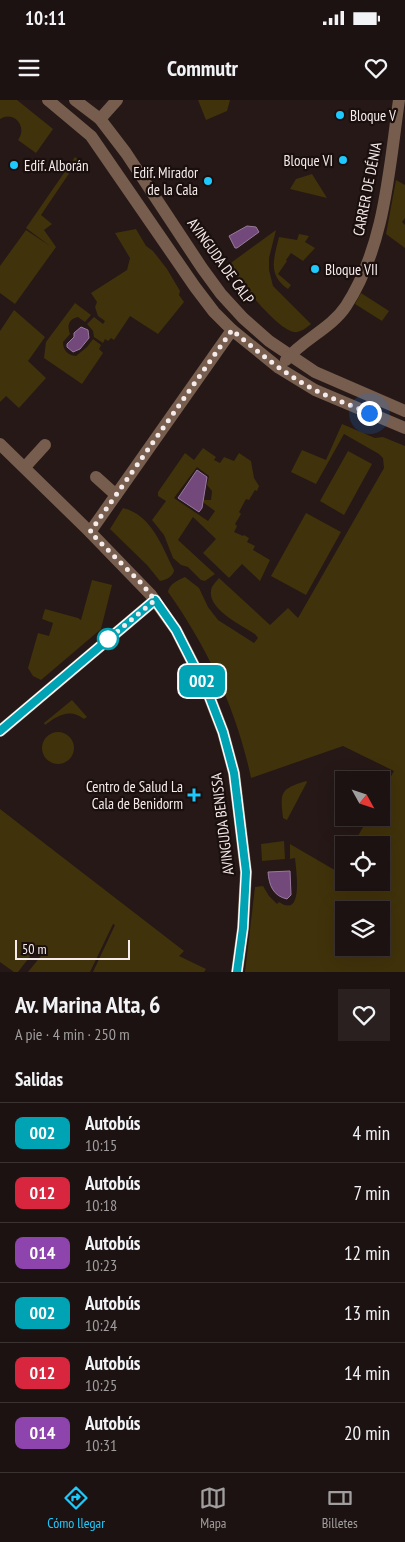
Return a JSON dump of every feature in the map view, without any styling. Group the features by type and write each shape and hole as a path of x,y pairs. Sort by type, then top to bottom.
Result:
{"street":[{"path":"48,100 91,136 195,287 214,312 232,330 279,368 315,390 405,428"},
{"name":"AVINGUDA DE CALP","path":"75,100 100,120 126,153 221,294 243,318 269,341 315,372 405,411"},
{"path":"100,120 117,100"},
{"name":"CARRER DE DÉNIA","path":"279,368 290,355 329,324 345,306 371,254 380,221 399,100"},
{"path":"90,532 232,330"},
{"name":"AVINGUDA BENISSA","path":"0,444 142,584 176,630 208,693 223,732 234,773 246,872 243,928 237,972"},
{"path":"25,467 46,445"},
{"path":"96,478 116,495"},
{"path":"0,731 155,600"}],"shaded area":[{"path":"0,100 17,100 53,129 36,153 18,140 21,130 18,121 10,117 0,119"},
{"path":"198,100 230,100 227,111 206,120"},
{"path":"75,157 80,161 70,172 41,215 52,224 44,230 56,247 15,304 0,293 0,266 26,230 50,246 26,228"},
{"path":"312,174 327,198 290,189 296,179"},
{"path":"396,180 405,185 405,218 402,222 405,225 405,248 386,234"},
{"path":"247,226 256,227 259,232 235,248 229,236"},
{"path":"136,229 146,246 153,251 167,269 184,302 158,334 130,316 114,340 111,338 108,341 105,339 103,343 94,337 93,331 87,324 94,317 103,324 105,321 98,316 95,307 97,302 91,293 127,270 130,258 115,233"},
{"path":"276,230 269,258 269,270 273,286 311,324 298,332 286,329 277,322 249,292 228,265"},
{"path":"299,234 309,236 305,242 315,248 303,261 291,253 286,260 278,274 291,285 288,289 277,278 274,266 275,252 279,237 297,240"},
{"path":"361,293 389,311 382,321 355,304"},
{"path":"75,303 91,315 85,322 78,317 70,321 70,334 63,342 65,350 68,354 76,356 93,339 101,345 99,349 103,353 82,384 44,358 46,342"},
{"path":"14,310 45,337 28,361 46,378 19,408 6,396 0,402 0,331"},
{"path":"81,327 88,330 89,338 80,349 73,352 67,347 67,344 74,337 74,333"},
{"path":"342,424 375,438 383,437 405,446 405,972 245,972 255,887 263,886 277,904 279,902 287,905 292,904 295,899 297,891 295,858 290,859 290,844 335,870 335,891 390,891 390,836 358,836 364,826 390,826 390,778 394,771 343,746 251,778 238,729 219,681 196,635 168,592 172,585 185,577 199,588 208,607 218,620 254,643 258,638 255,634 227,616 211,598 211,589 219,578 270,625 288,608 298,618 384,468 383,458 379,454 344,434 316,484 291,472 302,450 326,460"},
{"path":"203,448 216,457 214,460 220,463 224,457 234,461 239,453 251,461 254,478 259,486 249,500 246,499 239,512 241,514 235,524 237,526 234,532 249,538 247,542 255,546 253,550 270,560 260,581 242,564 229,578 203,553 216,539 193,517 178,540 215,574 205,581 201,580 188,567 181,565 173,558 164,535 152,520 166,501 158,496 158,492 185,453 194,460","holes":["197,467 209,476 207,485 212,491 211,500 204,500 204,503 215,511 208,521 174,498"]},
{"path":"348,451 372,464 344,515 320,501"},
{"path":"197,470 207,477 202,508 199,512 178,498"},
{"path":"123,508 142,517 155,533 174,570 173,574 165,580 160,581 147,565 110,529"},
{"path":"306,513 341,532 306,595 271,576"},
{"path":"92,580 112,585 101,629 41,680 33,676 28,668 38,633 49,636 53,623 42,619 45,609 81,620"},
{"path":"72,700 87,717 84,719 69,713 55,718 45,725 44,723"},
{"path":"58,732 69,737 74,748 69,759 58,764 47,759 42,748 47,737"},
{"path":"306,781 287,820 283,818 282,797 284,793 291,786"},
{"path":"0,809 184,951 179,956 206,969 204,972 93,972 115,925 113,924 90,972 28,972 45,951 38,946 18,972 14,972 0,962"},
{"path":"284,841 285,859 262,861 261,844"},
{"path":"290,871 291,895 287,899 282,898 275,893 269,881 268,872"}],"bus line":[{"name":"002","path":"0,731 155,600 176,630 208,693 223,732 234,773 246,872 243,928 237,972"}],"place":[{"name":"Bloque V","path":"340,115"},
{"name":"Bloque VI","path":"343,160"},
{"name":"Edif. Alborán","path":"14,165"},
{"name":"Edif. Mirador de la Cala","path":"208,181"},
{"name":"Bloque VII","path":"315,269"},
{"name":"Centro de Salud La Cala de Benidorm","path":"194,795"}],"route":[{"path":"108,639 106,641 155,600 142,584 90,532 232,330 259,353 291,376 315,390 369,413"}]}
